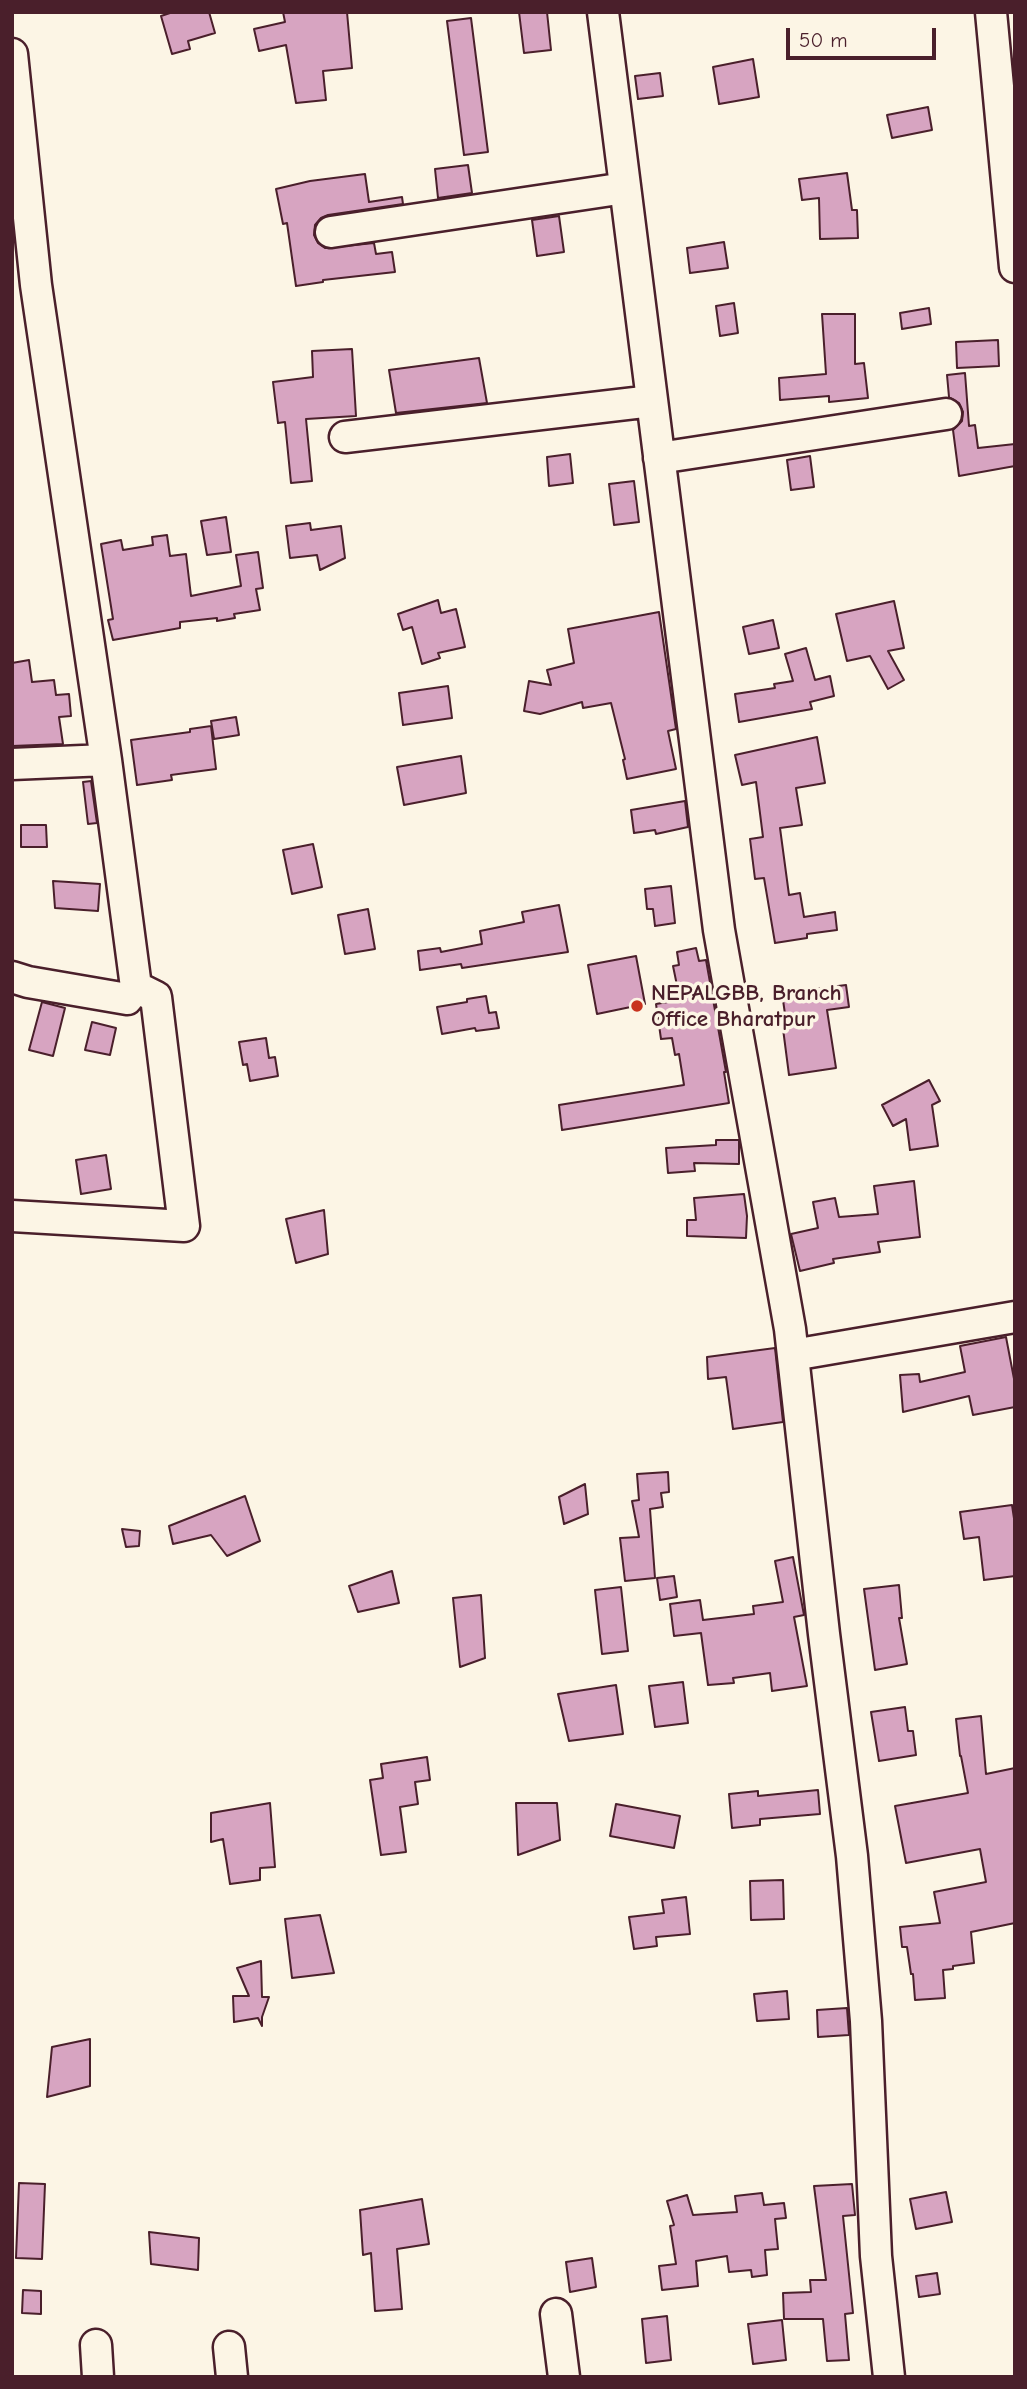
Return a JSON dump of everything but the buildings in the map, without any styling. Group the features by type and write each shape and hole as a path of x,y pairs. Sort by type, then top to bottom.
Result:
{"street":[{"path":"603,12 719,930 793,1355 852,1856 866,2021 876,2256 889,2377"},
{"path":"991,12 1015,267"},
{"path":"12,54 36,285 106,760 136,987 127,999 12,977"},
{"path":"331,232 625,188"},
{"path":"345,438 652,401"},
{"path":"659,458 946,414"},
{"path":"12,764 106,760"},
{"path":"12,1216 184,1226 156,997 136,987"},
{"path":"793,1355 1015,1317"},
{"path":"556,2314 564,2377"},
{"path":"96,2345 98,2377"},
{"path":"229,2347 232,2377"}],"place":[{"name":"NEPALGBB, Branch Office Bharatpur","path":"637,1006"}]}
